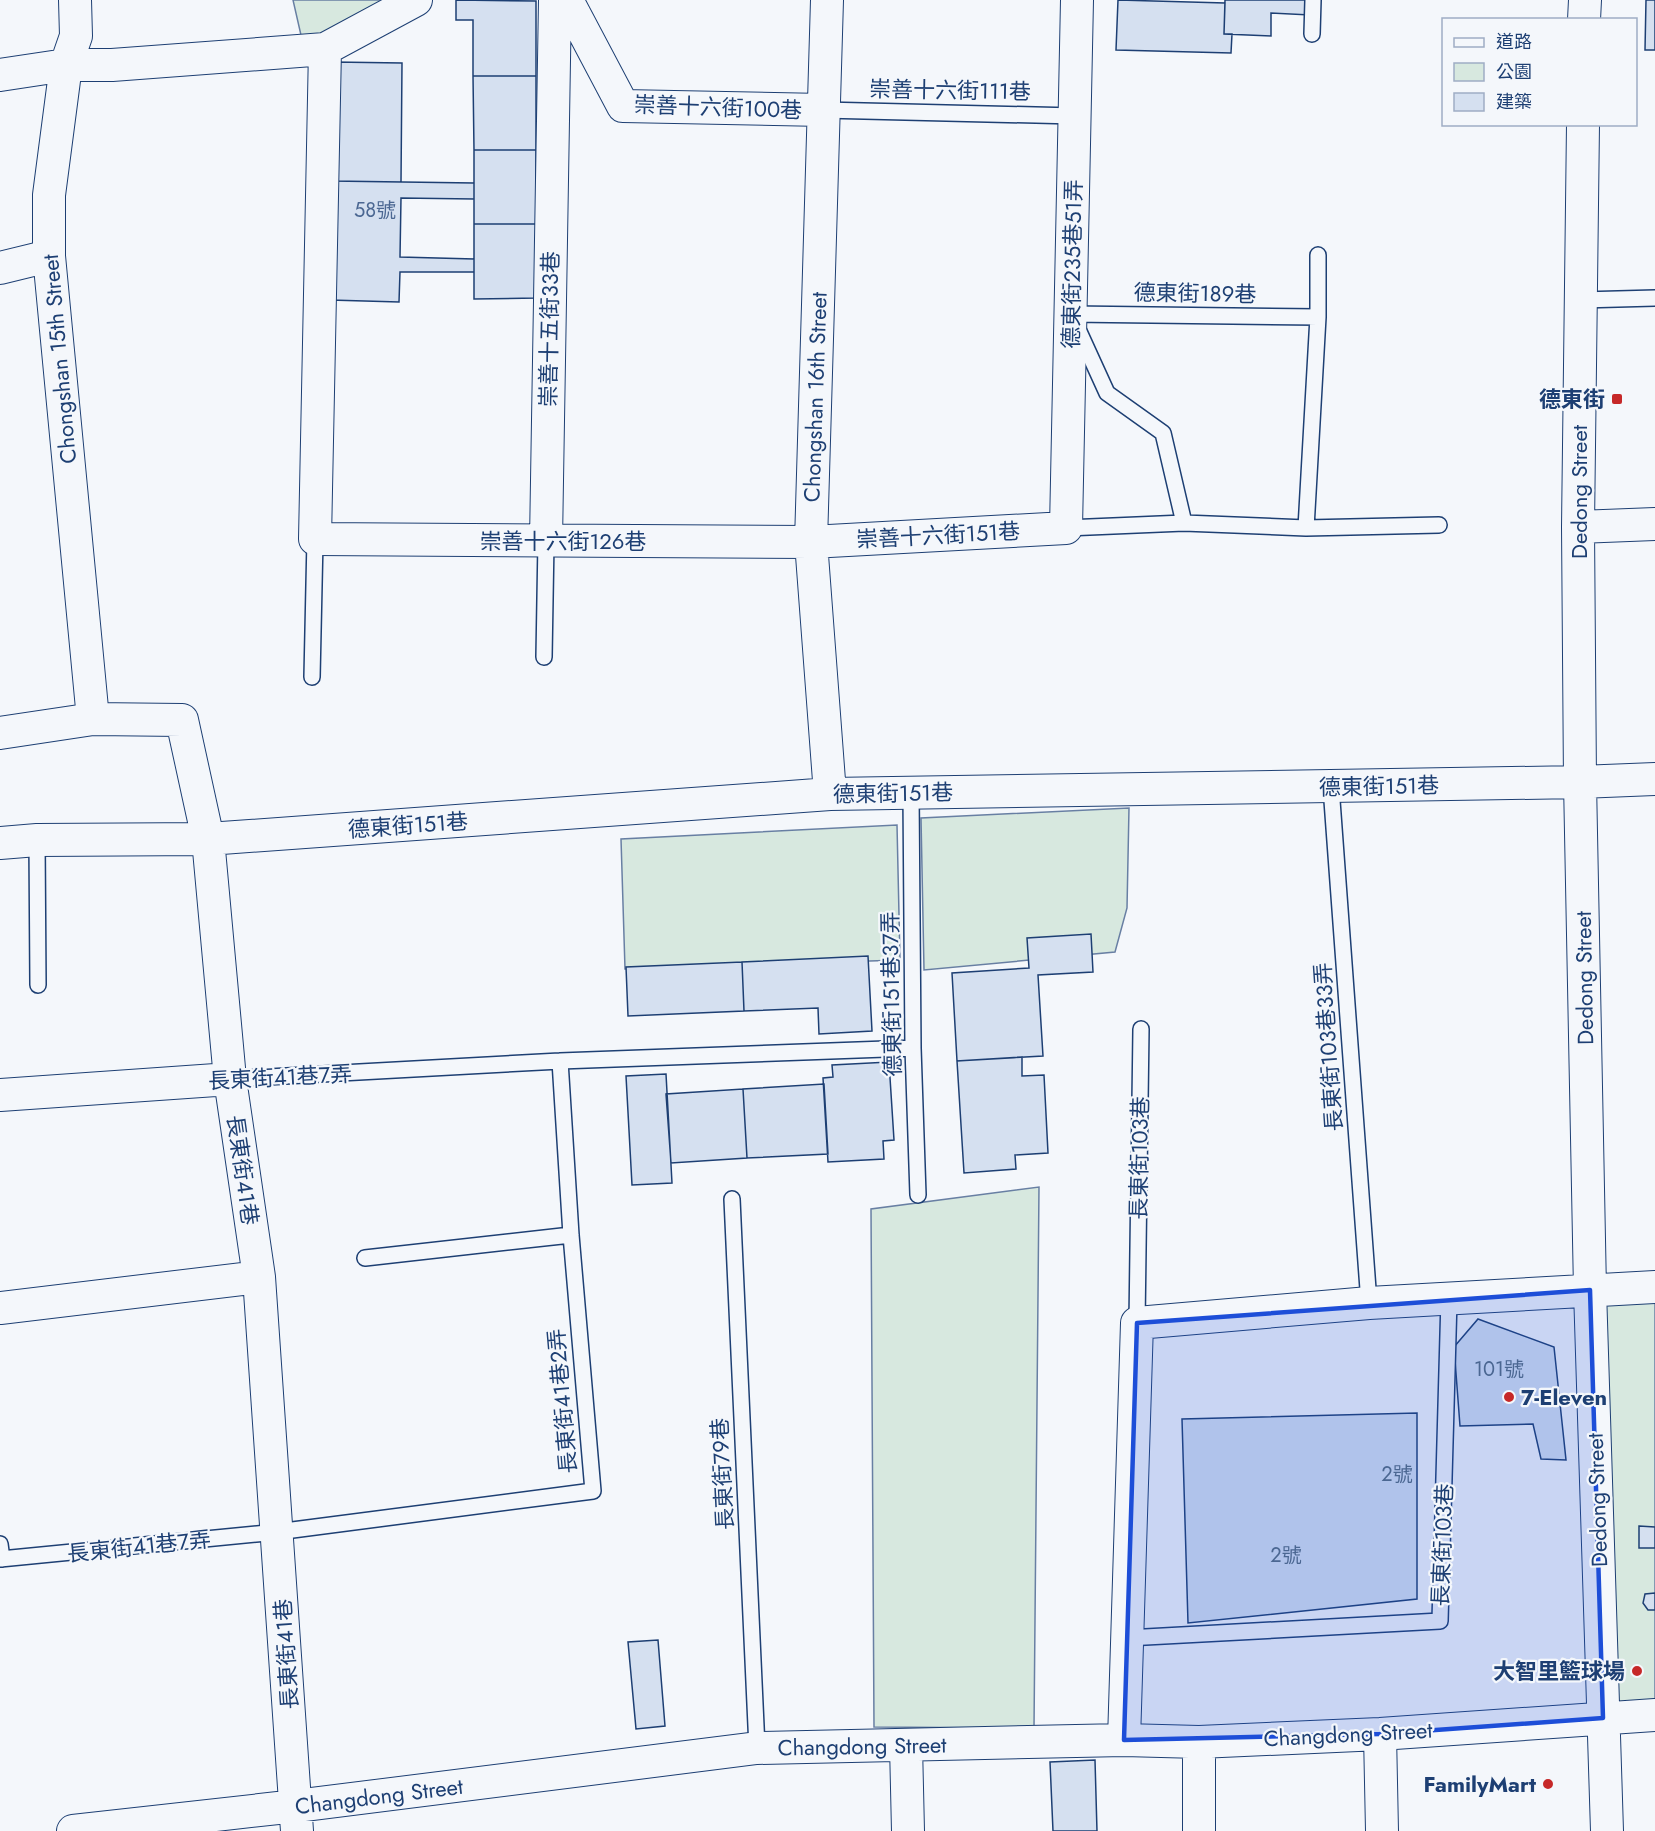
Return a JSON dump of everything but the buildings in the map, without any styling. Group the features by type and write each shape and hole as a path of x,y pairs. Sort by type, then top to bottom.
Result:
{"street":[{"name":"Chongshan 15th Street","path":"75,0 76,36 66,65 49,195 49,256 93,719"},
{"path":"0,75 66,65 112,65 325,49 416,0"},
{"name":"崇善十五街33巷","path":"546,541 555,0"},
{"name":"崇善十六街100巷","path":"567,0 623,106 823,110"},
{"name":"Chongshan 16th Street","path":"827,0 811,542 830,794"},
{"name":"德東街235巷51弄","path":"1066,528 1077,0"},
{"path":"1584,18 1585,0"},
{"path":"315,539 325,49"},
{"name":"Dedong Street","path":"1583,126 1578,527 1580,782 1590,1290 1607,1831"},
{"path":"0,268 49,256"},
{"path":"1578,527 1655,524"},
{"name":"崇善十六街151巷","path":"811,542 1066,528"},
{"name":"崇善十六街126巷","path":"315,539 811,542"},
{"name":"長東街41巷","path":"0,733 93,719 182,720 208,839 230,1079 259,1277 297,1819"},
{"name":"德東街151巷","path":"0,843 37,840 208,839 830,794 1331,787 1655,779"},
{"name":"長東街41巷7弄","path":"0,1095 230,1079"},
{"path":"0,1308 259,1277"},
{"path":"1137,1323 1369,1303 1655,1287"},
{"name":"長東街103巷","path":"1124,1740 1137,1323"},
{"name":"Changdong Street","path":"73,1831 297,1819 756,1748 1124,1740 1199,1742 1380,1734 1655,1715"},
{"path":"1380,1734 1382,1831"},
{"path":"1199,1742 1199,1831"},
{"path":"906,1745 908,1831"}],"lane":[{"path":"1312,34 1313,0"},
{"name":"崇善十六街111巷","path":"823,110 1075,116"},
{"path":"1306,528 1318,317 1318,255"},
{"path":"1581,300 1655,298"},
{"path":"1071,314 1107,393 1163,433 1184,523"},
{"name":"德東街189巷","path":"1071,314 1318,317"},
{"path":"1066,528 1184,523 1306,528 1439,525"},
{"path":"312,678 315,539"},
{"name":"崇善十五街33巷","path":"544,657 546,541"},
{"name":"長東街103巷33弄","path":"1331,787 1369,1303"},
{"name":"德東街151巷37弄","path":"910,793 918,1195"},
{"path":"37,840 38,985"},
{"name":"長東街103巷","path":"1137,1323 1141,1029"},
{"name":"長東街41巷7弄","path":"230,1079 560,1061 914,1048"},
{"name":"長東街41巷2弄","path":"277,1532 593,1491 571,1234 560,1061"},
{"name":"長東街79巷","path":"732,1199 756,1748"},
{"path":"365,1258 571,1234"},
{"name":"長東街103巷","path":"1126,1638 1440,1621 1449,1299"},
{"name":"長東街41巷7弄","path":"1,1554 277,1532"}],"highlighted area":[{"path":"1590,1290 1603,1718 1380,1734 1124,1740 1137,1323"}],"green space":[{"path":"293,0 401,0 303,44"},
{"path":"1129,808 1127,908 1115,952 924,970 921,818"},
{"path":"897,825 900,960 625,969 621,839"},
{"path":"1039,1187 1034,1728 874,1727 871,1209"},
{"path":"1655,1301 1655,1709 1613,1710 1594,1303"}],"place":[{"name":"德東街","path":"1617,399"},
{"name":"7-Eleven","path":"1509,1397"},
{"name":"大智里籃球場","path":"1637,1671"},
{"name":"FamilyMart","path":"1548,1784"}]}
